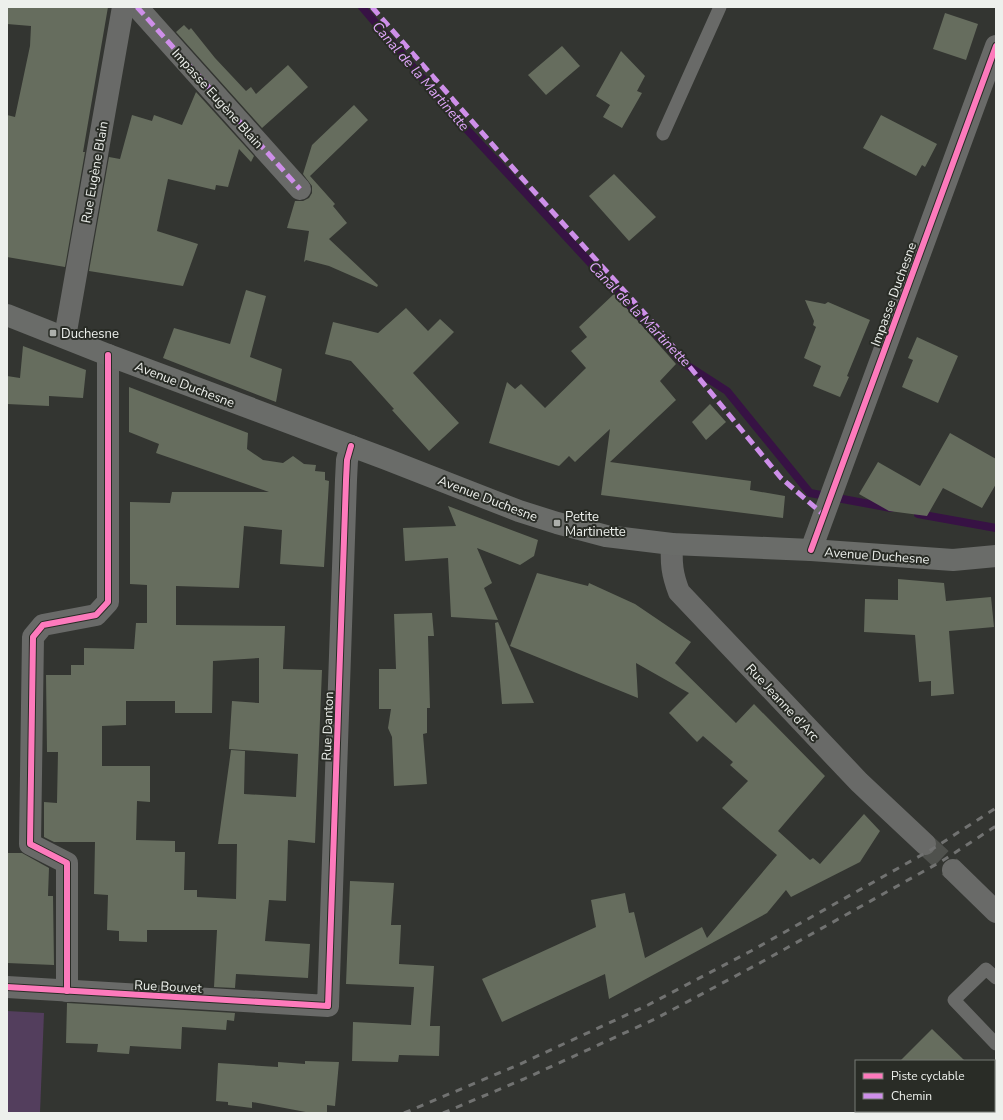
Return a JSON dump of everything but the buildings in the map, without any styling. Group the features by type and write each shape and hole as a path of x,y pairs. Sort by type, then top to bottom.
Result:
{"main road":[{"name":"Avenue Duchesne","path":"7,314 519,511 606,536 672,544 811,550 953,560 996,556"}],"street":[{"name":"Rue Eugène Blain","path":"65,337 123,7"},
{"name":"Impasse Eugène Blain","path":"137,7 300,189"},
{"name":"Impasse Duchesne","path":"811,550 996,46"},
{"path":"66,991 67,863 30,844 33,637 43,625 96,616 108,602 108,354"},
{"name":"Rue Danton","path":"328,1006 346,480 347,460 351,446"},
{"name":"Rue Jeanne d'Arc","path":"672,544 671,560 673,577 679,592 859,782 925,844"},
{"path":"953,870 996,912"},
{"name":"Rue Bouvet","path":"7,988 328,1006"}],"lane":[{"path":"663,134 720,7"},
{"path":"996,978 986,968 954,1000 996,1044"}],"shaded area":[{"path":"7,1011 44,1013 40,1113 7,1113"}],"waterway":[{"name":"Canal de la Martinette","path":"362,7 459,121 682,362 727,391 810,493 891,508"},
{"name":"Canal de la Martinette","path":"918,514 996,528"}],"tunnel":[{"path":"925,844 953,870"}],"railway":[{"path":"404,1113 518,1065 648,1005 751,951 934,848 996,808"},
{"path":"443,1113 524,1079 655,1019 758,964 942,861 996,826"}],"marked path":[{"path":"137,7 300,189"},
{"path":"372,7 520,176 657,327 781,478 824,515"}],"cycle path":[{"path":"811,550 996,46"},
{"path":"67,991 67,863 30,844 33,637 43,625 96,615 108,602 108,355"},
{"path":"7,987 328,1006 346,480 347,460 351,446"}],"place":[{"name":"Duchesne","path":"53,333"},
{"name":"Petite Martinette","path":"557,523"}]}
